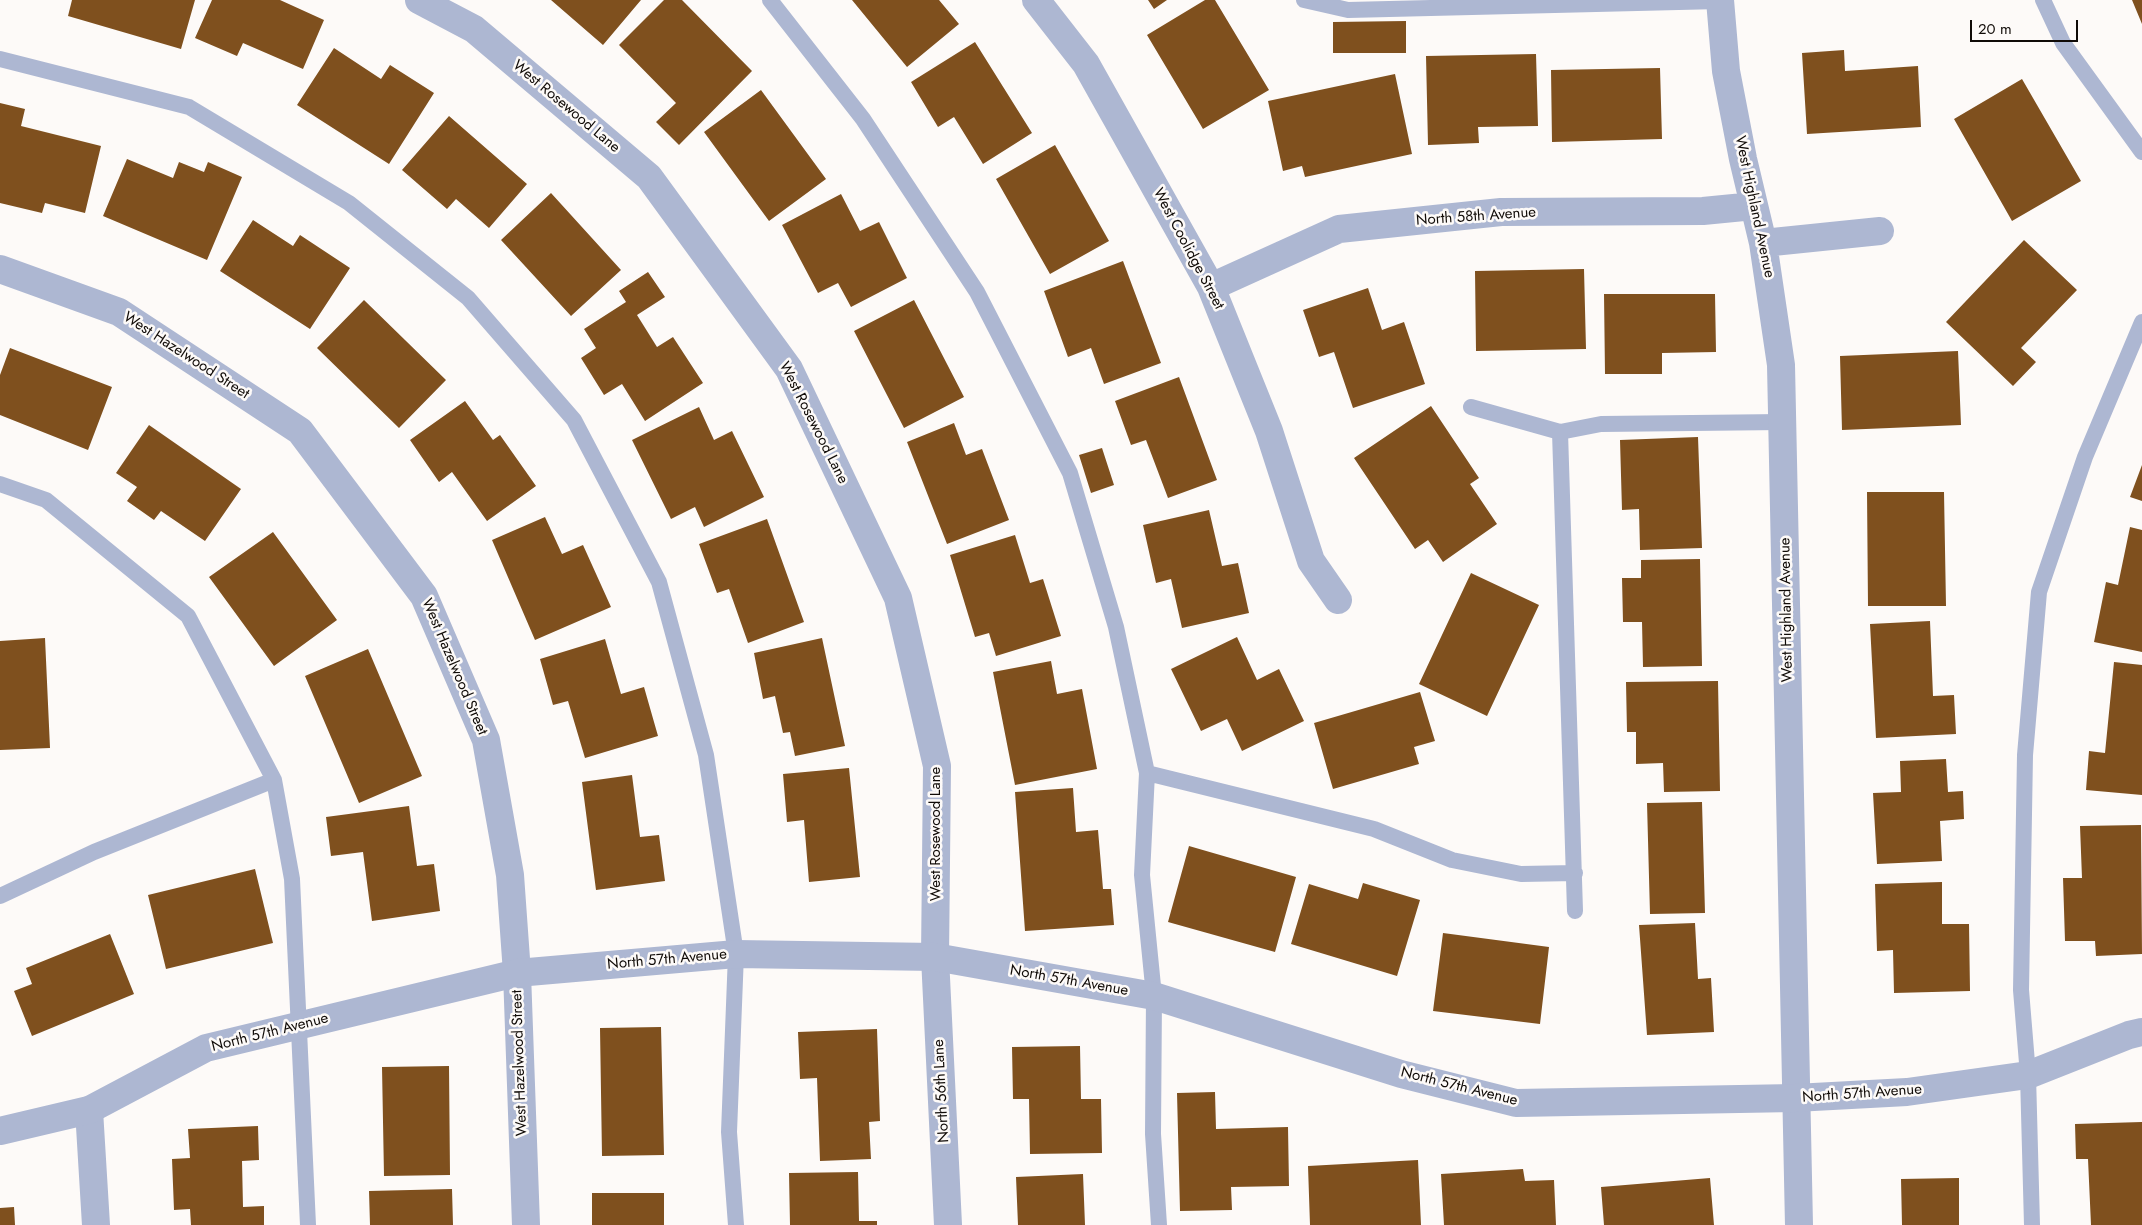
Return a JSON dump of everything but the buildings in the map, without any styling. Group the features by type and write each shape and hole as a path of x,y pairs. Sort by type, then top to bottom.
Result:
{"street":[{"name":"West Rosewood Lane","path":"419,0 474,29 649,177 789,369 898,598 937,766 935,956"},
{"name":"West Coolidge Street","path":"1036,0 1086,64 1211,287 1269,431 1311,561 1338,600"},
{"name":"West Highland Avenue","path":"1720,0 1726,71 1763,243 1781,364 1799,1225"},
{"name":"North 58th Avenue","path":"1211,287 1339,229 1501,212 1703,211 1754,206"},
{"path":"1763,243 1880,231"},
{"name":"West Hazelwood Street","path":"0,269 119,312 300,431 424,596 486,740 510,875 517,973 526,1225"},
{"name":"North 57th Avenue","path":"0,1131 88,1110 206,1048 517,973 736,954 935,956 1154,996 1402,1074 1516,1103 1795,1098 1907,1092 2028,1075 2129,1035 2142,1032"},
{"name":"North 56th Lane","path":"935,956 948,1225"},
{"path":"88,1110 96,1225"}],"lane":[{"path":"770,0 862,119 977,292 1070,473 1116,627 1147,773 1142,875 1154,996 1153,1134 1159,1225"},
{"path":"1304,0 1348,10 1720,0"},
{"path":"2043,0 2063,44 2142,152"},
{"path":"0,59 189,107 349,203 468,298 574,420 659,582 706,755 736,954 728,1132 736,1225"},
{"path":"2032,1225 2028,1075 2021,990 2025,755 2039,592 2085,457 2142,322"},
{"path":"1471,407 1560,432 1601,424 1783,422"},
{"path":"1560,432 1575,911"},
{"path":"0,484 46,500 188,616 274,780 292,879 308,1225"},
{"path":"1147,773 1374,829 1452,860 1521,874 1575,873"},
{"path":"0,896 94,852 274,780"}]}
